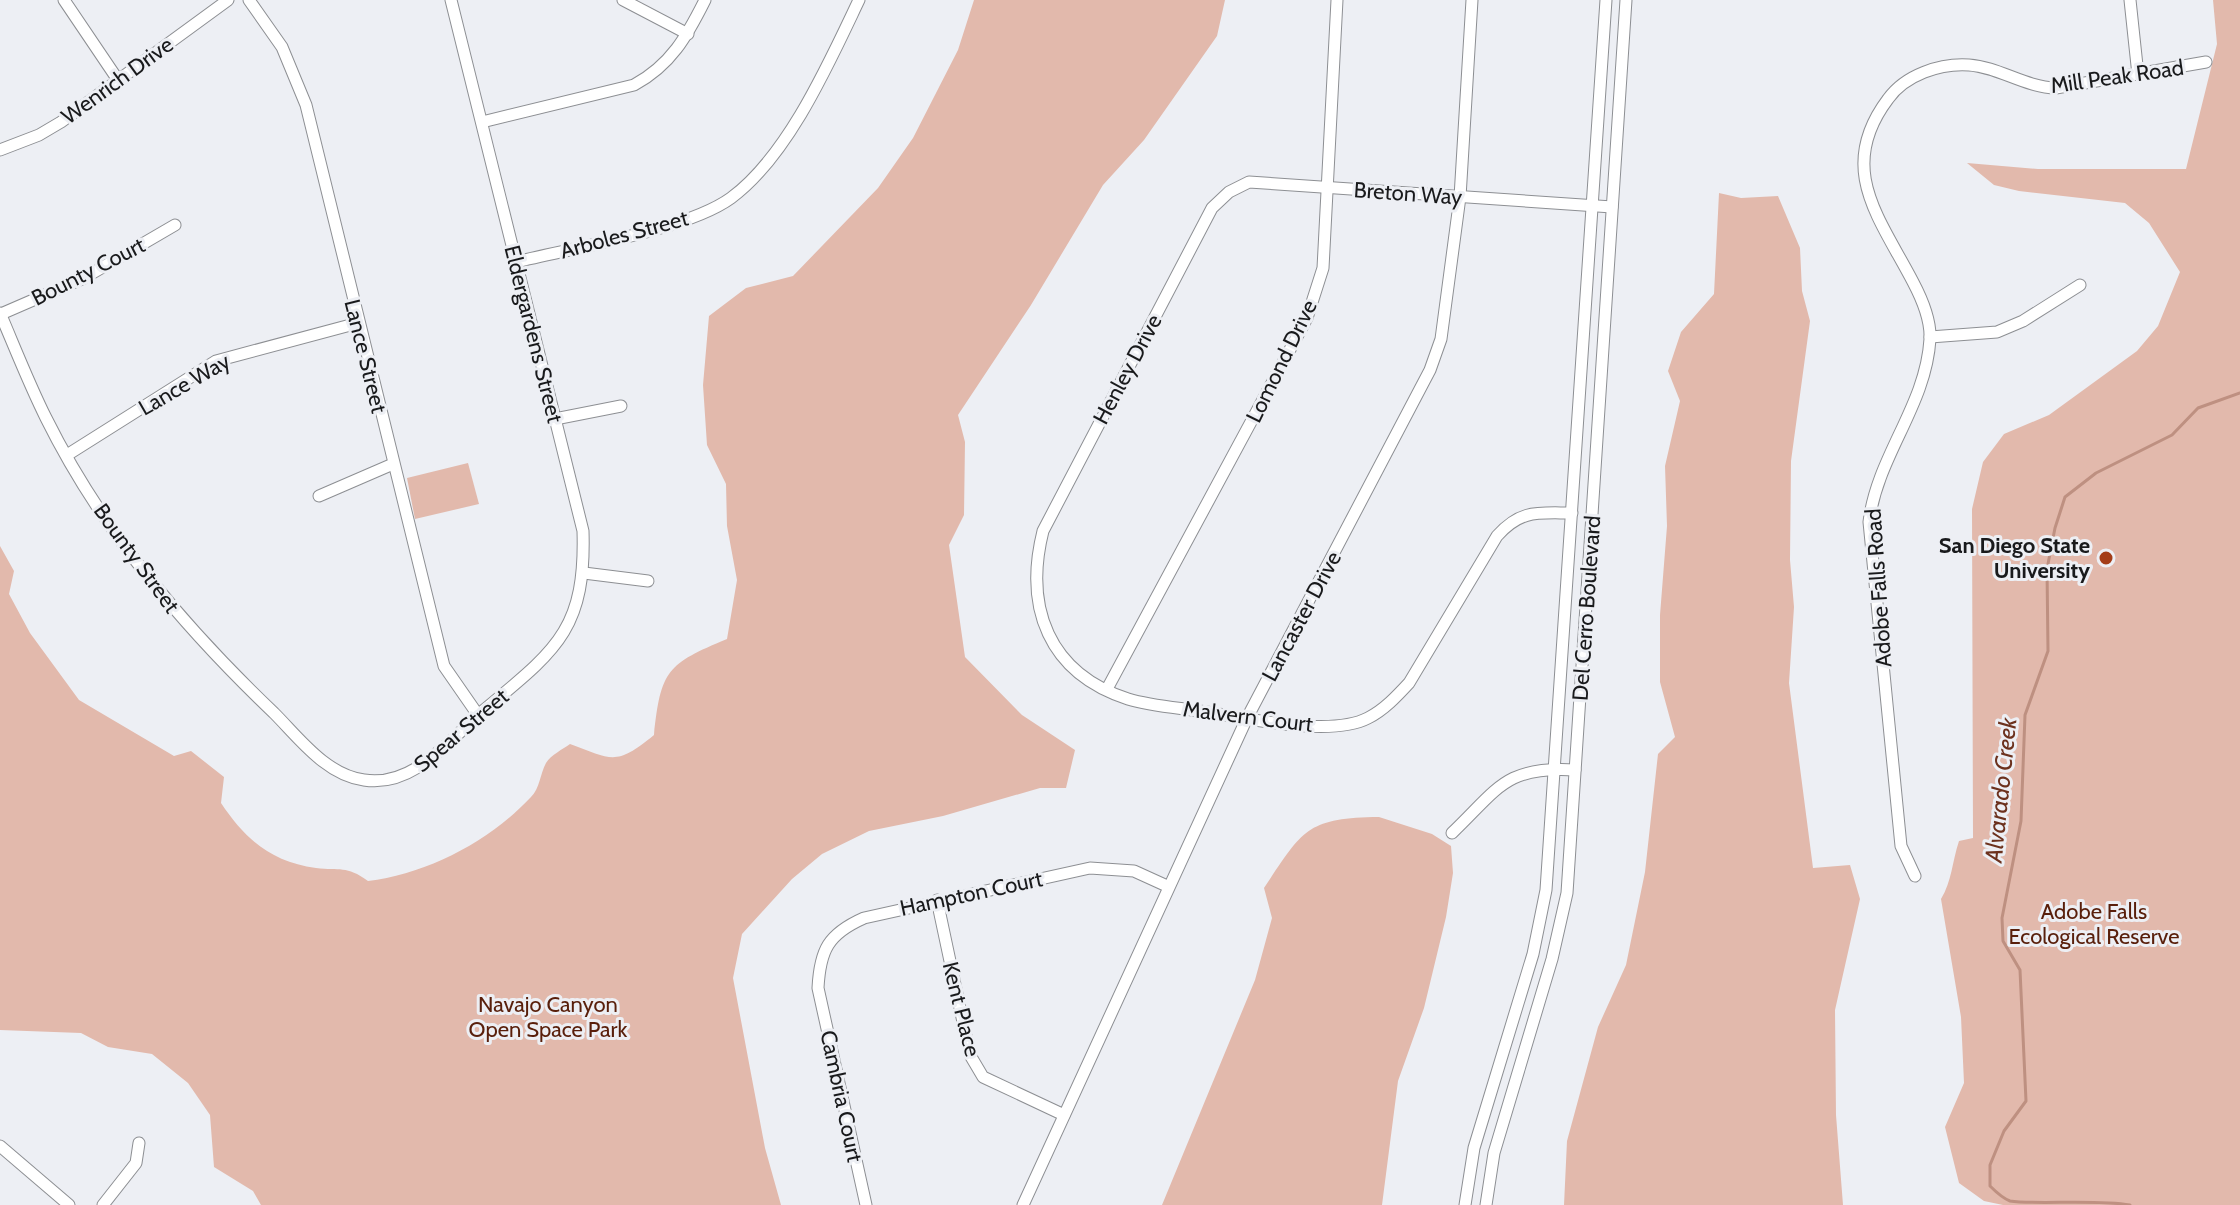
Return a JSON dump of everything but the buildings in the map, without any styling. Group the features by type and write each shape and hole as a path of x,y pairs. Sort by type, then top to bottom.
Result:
{"street":[{"path":"64,0 118,80"},
{"name":"Wenrich Drive","path":"0,150 39,135 228,0"},
{"name":"Lance Street","path":"249,0 282,47 306,105 444,666 478,715"},
{"name":"Eldergardens Street","path":"451,0 583,531 584,573 571,621 543,661"},
{"path":"623,0 688,34"},
{"path":"482,122 634,85 650,76 677,52 705,0"},
{"name":"Arboles Street","path":"516,262 688,220 731,199 755,176 806,108 859,0"},
{"name":"Lomond Drive","path":"1107,689 1307,318 1323,268 1337,0"},
{"name":"Lancaster Drive","path":"1023,1205 1167,886 1247,718 1430,370 1441,339 1460,197 1472,0"},
{"name":"Del Cerro Boulevard","path":"1465,1205 1474,1148 1533,954 1546,890 1606,0"},
{"name":"Del Cerro Boulevard","path":"1486,1205 1494,1153 1552,959 1567,893 1626,0"},
{"path":"2130,0 2138,75"},
{"name":"Mill Peak Road","path":"1983,67 2033,87 2056,88 2206,62"},
{"name":"Adobe Falls Road","path":"1915,876 1901,846 1869,522 1879,474 1923,383 1930,337 1925,304 1866,192 1862,168 1864,142 1873,119 1894,91 1913,78 1946,66 1983,67"},
{"name":"Breton Way","path":"1212,208 1229,192 1249,182 1612,207"},
{"name":"Henley Drive","path":"1043,531 1212,208"},
{"name":"Bounty Court","path":"0,314 84,278 175,225"},
{"path":"1930,337 1997,332 2023,321 2080,285"},
{"name":"Bounty Street","path":"0,314 47,419 67,455 105,519 151,583 208,650 327,764"},
{"name":"Lance Way","path":"67,455 216,361 358,323"},
{"path":"555,419 621,406"},
{"path":"319,496 393,464"},
{"name":"Malvern Court","path":"1043,531 1035,563 1035,599 1042,622 1060,655 1087,680 1128,699 1319,726 1369,718 1409,683 1497,536 1508,523 1524,514 1572,513"},
{"path":"584,573 648,581"},
{"name":"Spear Street","path":"327,764 365,780 410,774 543,661"},
{"path":"1452,833 1510,778 1531,769 1575,770"},
{"name":"Hampton Court","path":"818,988 819,962 827,945 845,926 864,918 1090,868 1134,871 1167,886"},
{"name":"Kent Place","path":"937,900 970,1055 976,1066 983,1077 1064,1115"},
{"name":"Cambria Court","path":"818,988 866,1205"},
{"path":"103,1205 136,1163 139,1143"},
{"path":"0,1146 69,1205"}],"green space":[{"name":"Navajo Canyon Open Space Park","path":"974,0 1225,0 1217,36 1144,140 1103,185 1031,305 958,415 965,442 964,515 949,545 965,657 1022,715 1075,750 1066,788 1040,788 943,816 869,831 822,854 792,879 742,934 733,978 765,1148 781,1205 261,1205 253,1191 214,1167 210,1115 188,1083 152,1054 108,1047 81,1033 0,1030 0,546 14,571 9,594 30,633 79,700 174,756 191,751 224,777 221,803 240,828 261,847 300,865 348,871 368,881 413,871 456,853 515,813 534,793 548,760 570,744 614,757 631,752 654,735 660,696 671,672 691,655 727,639 737,580 727,526 726,484 707,445 703,385 709,316 746,288 793,276 878,188 913,138 958,50"},
{"name":"Adobe Falls Ecological Reserve","path":"2213,0 2240,0 2240,1205 2003,1205 1984,1201 1959,1183 1945,1127 1964,1083 1961,1017 1941,899 1959,841 1973,838 1972,509 1983,462 2004,434 2049,415 2137,351 2158,326 2180,272 2149,223 2125,203 2019,191 1994,185 1967,163 2038,169 2186,169 2217,44"},
{"path":"1719,193 1741,198 1778,196 1800,248 1802,291 1810,321 1791,461 1790,560 1794,607 1789,683 1813,868 1850,865 1860,899 1835,1010 1836,1115 1843,1205 1564,1205 1567,1141 1598,1027 1626,965 1645,872 1658,754 1675,737 1660,682 1660,615 1667,526 1665,466 1680,401 1668,371 1681,332 1714,294"},
{"path":"468,463 479,504 415,519 407,478"},
{"path":"1379,817 1432,834 1451,846 1453,873 1424,1008 1398,1081 1382,1205 1162,1205 1255,980 1272,918 1264,888 1298,840 1309,831 1336,820"}],"waterway":[{"name":"Alvarado Creek","path":"2130,1205 2010,1201 1990,1186 1990,1165 2004,1131 2026,1101 2020,970 2003,941 2002,918 2021,821 2025,715 2048,651 2047,569 2065,497 2096,473 2172,435 2198,408 2240,393"}],"place":[{"name":"San Diego State University","path":"2106,558"}]}
